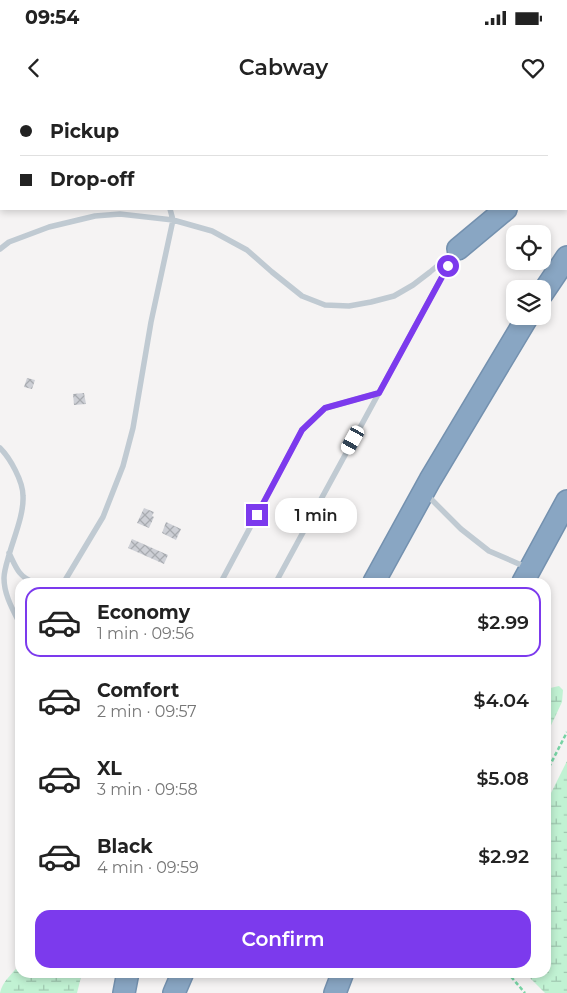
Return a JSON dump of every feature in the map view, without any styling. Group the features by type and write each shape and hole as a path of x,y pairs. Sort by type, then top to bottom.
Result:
{"highway":[{"path":"458,249 505,210"},
{"path":"551,281 567,257"},
{"path":"376,578 423,492 523,325"},
{"path":"527,576 567,501"},
{"path":"124,993 127,978"},
{"path":"174,993 180,978"},
{"path":"335,993 341,978"}],"lane":[{"path":"66,578 103,517 123,466 133,428 151,322 173,220 170,210"},
{"path":"0,249 9,242 49,227 95,216 120,214 173,220 212,231 247,250 302,296 326,305 349,306 394,296 430,272 458,249"},
{"path":"278,578 458,249"},
{"path":"223,578 302,430 325,408 379,393"},
{"path":"0,448 7,455 17,473 23,495 21,517 3,577 7,599 15,614"},
{"path":"423,492 461,529 489,551 527,576"},
{"path":"9,553 18,572 24,578"}],"path":[{"path":"551,763 567,732"},
{"path":"511,978 525,993"}],"green space":[{"path":"559,686 563,690 562,702 551,725 551,688"},
{"path":"567,761 567,993 545,993 530,978 551,978 551,793"},
{"path":"15,970 15,978 81,978 77,993 0,993 5,981"}],"building":[{"path":"27,378 35,380 32,389 24,387"},
{"path":"84,393 86,404 74,405 73,394"},
{"path":"144,508 154,512 149,528 137,523"},
{"path":"166,522 181,529 176,540 162,533"},
{"path":"132,539 168,555 164,564 128,548"}],"route":[{"path":"257,515 302,430 325,408 379,393 448,266"}]}
